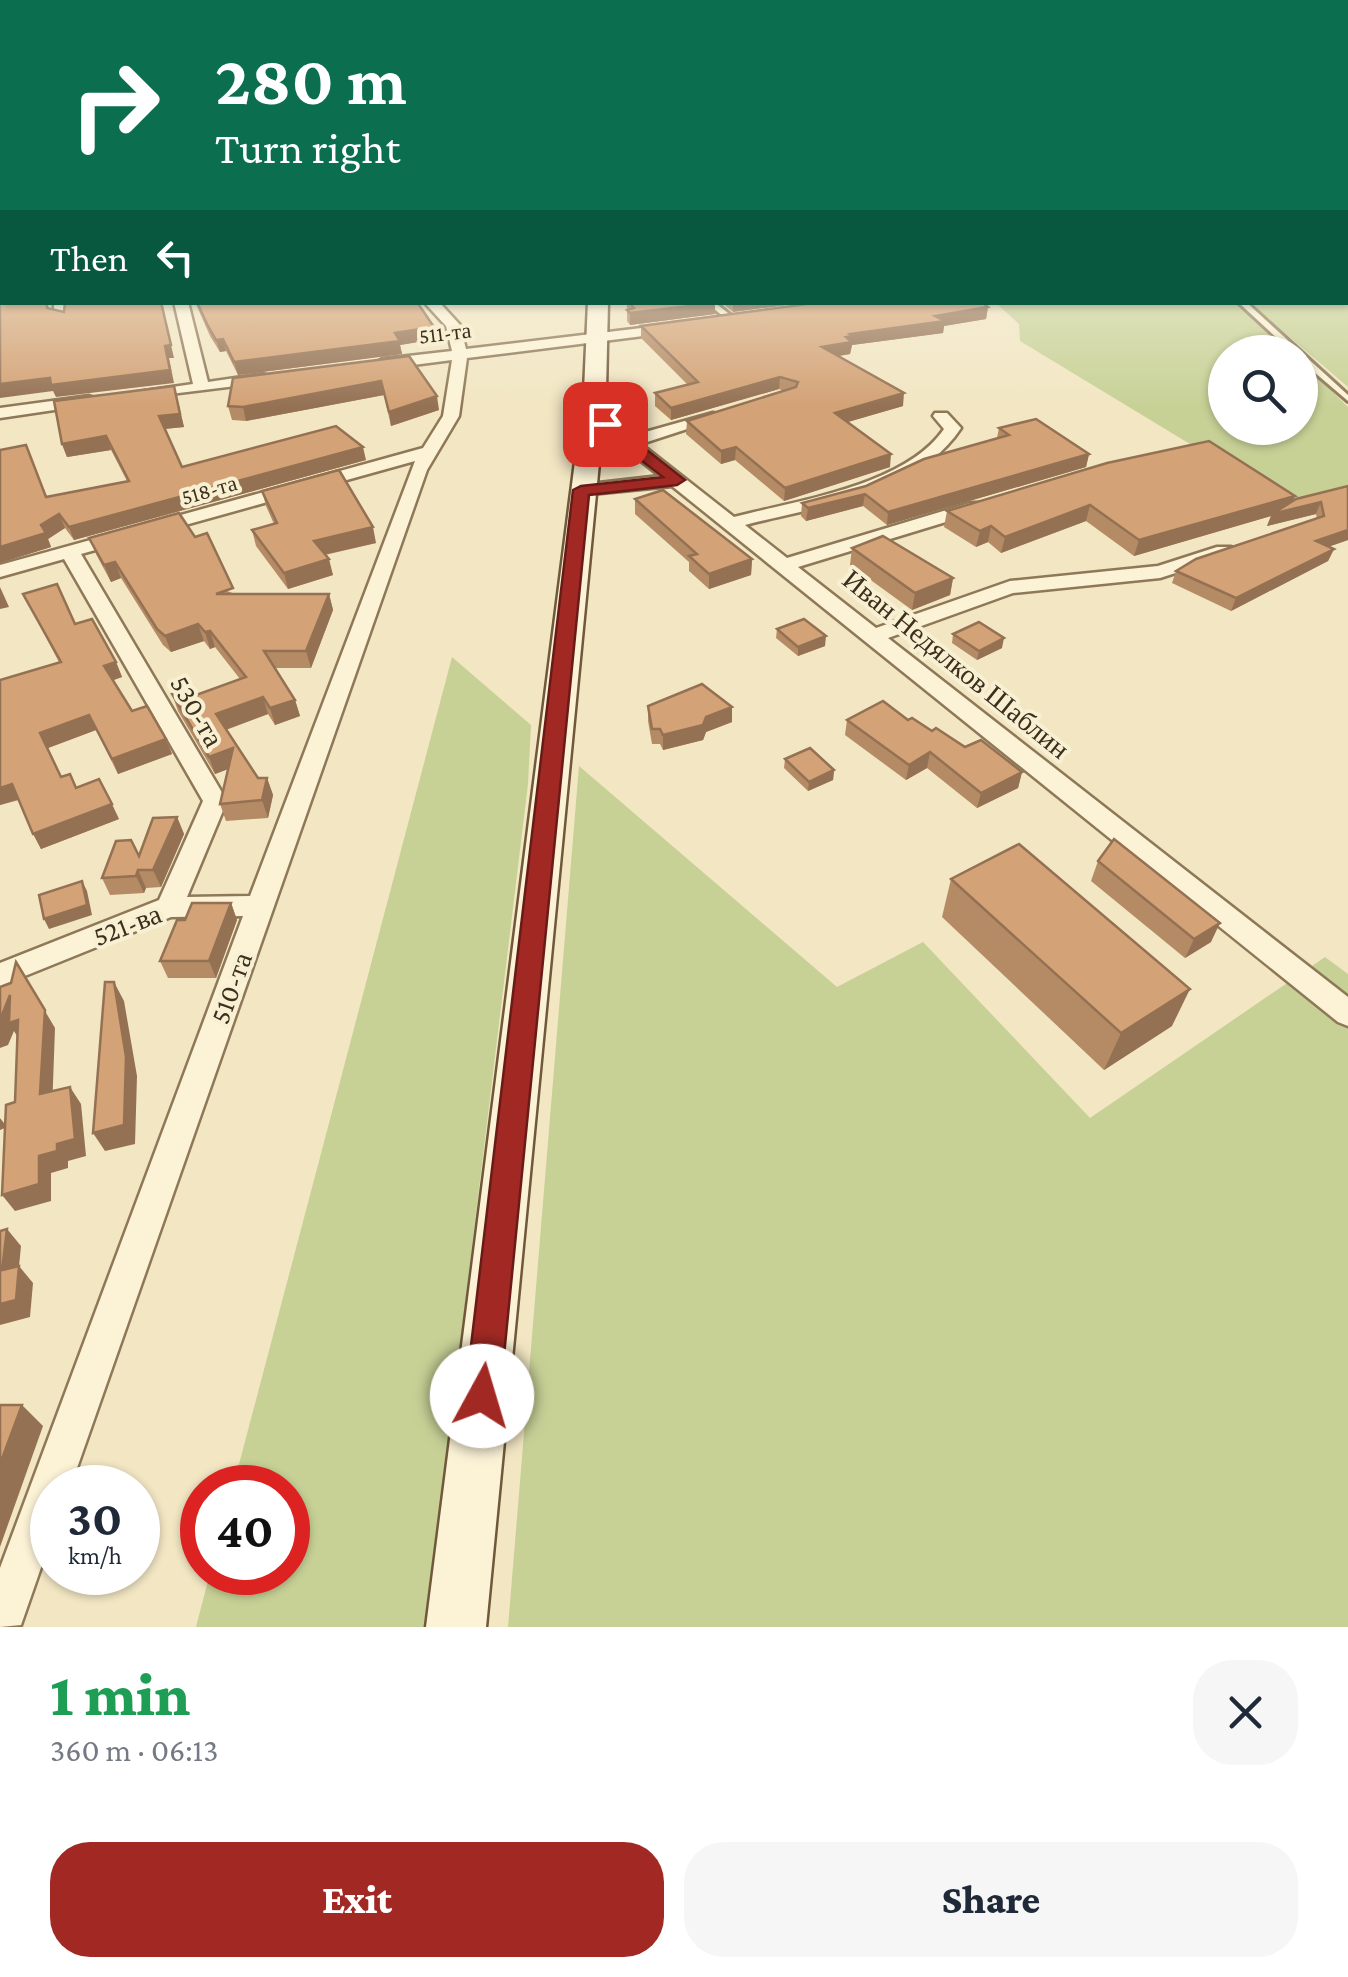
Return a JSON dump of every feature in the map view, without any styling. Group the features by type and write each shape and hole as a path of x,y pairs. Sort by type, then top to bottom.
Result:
{"street":[{"path":"182,305 202,387"},
{"path":"434,305 453,325 460,354"},
{"path":"456,1627 598,338 598,305"},
{"path":"714,323 752,318"},
{"name":"511-та","path":"361,366 695,326"},
{"name":"510-та","path":"0,1626 418,470 451,416 460,354"},
{"path":"129,396 282,377"},
{"path":"0,412 110,399"},
{"path":"629,442 734,412"},
{"path":"732,524 908,470 938,452 949,439 953,428 941,416"},
{"name":"Иван Недялков Шаблин","path":"605,424 1348,1014"},
{"name":"518-та","path":"0,572 430,451"},
{"path":"581,490 677,480"},
{"path":"784,565 990,502"},
{"path":"873,636 1010,587 1160,572 1253,541"},
{"name":"530-та","path":"70,552 215,801 169,907"},
{"name":"521-ва","path":"0,975 169,907 260,906"}],"lane":[{"path":"713,305 734,321"},
{"path":"1244,305 1348,400"}],"green space":[{"path":"998,305 1237,305 1272,335 1208,335 1208,445 1318,445 1318,378 1348,407 1348,495 1294,507 1020,341 1019,324"},
{"path":"1252,305 1348,305 1348,387 1318,361 1318,335 1287,335"},
{"path":"452,657 531,725 528,784 426,1627 196,1627 204,1595 310,1595 310,1465 239,1465"},
{"path":"579,766 837,987 923,942 1090,1118 1325,957 1348,974 1348,1627 508,1627"}],"building":[{"path":"0,305 47,305 64,312 65,305 162,305 171,345 165,346 170,370 51,385 50,378 0,384"},
{"path":"198,305 419,305 434,327 395,333 400,341 234,362 223,339 216,340"},
{"path":"632,305 698,305 630,313 627,310 634,308"},
{"path":"799,305 988,307 935,316 945,321 850,334 853,336 846,337 852,342 822,347 904,393 835,413 891,454 785,488 736,447 721,451 687,421 796,387 798,382 780,377 671,408 655,393 698,382 641,326"},
{"path":"409,356 437,396 389,412 381,381 243,407 228,406 233,378"},
{"path":"174,386 180,414 159,416 182,467 336,426 363,447 69,527 59,514 41,525 46,533 0,547 0,450 26,445 46,497 129,481 106,436 62,444 54,401"},
{"path":"1036,419 1089,454 888,512 865,494 808,508 802,503 866,486 924,459 1009,435 999,428"},
{"path":"1208,441 1208,445 1215,445 1295,496 1139,540 1090,505 1005,537 991,526 980,531 947,511 1107,463"},
{"path":"339,470 373,527 314,541 329,559 284,573 252,530 277,523 262,491"},
{"path":"1348,486 1348,530 1316,541 1334,549 1236,598 1176,571 1196,559 1324,516 1321,502 1272,514 1296,499"},
{"path":"663,490 752,559 709,574 689,556 697,554 635,499"},
{"path":"179,513 195,537 207,533 233,588 216,594 329,594 306,651 264,651 295,700 270,708 263,697 216,714 258,778 267,778 262,800 220,804 233,748 209,757 172,694 183,690 188,698 246,677 210,631 205,632 198,624 165,636 157,629 115,562 104,565 89,538"},
{"path":"883,536 953,578 915,593 852,548"},
{"path":"57,584 75,624 92,619 116,662 104,666 132,711 147,706 166,739 112,759 89,715 40,733 61,777 70,774 76,788 99,779 112,804 33,834 12,784 0,788 0,680 61,662 23,594"},
{"path":"804,619 826,636 798,647 777,629"},
{"path":"979,622 1004,638 979,651 953,634"},
{"path":"702,684 732,707 706,717 703,725 663,735 660,729 652,729 648,706"},
{"path":"883,701 908,720 912,718 932,731 936,728 965,747 981,740 1022,772 981,793 930,752 909,765 847,720"},
{"path":"810,748 834,770 809,782 785,759"},
{"path":"177,817 153,870 138,870 136,876 102,878 116,841 131,840 139,856 153,818"},
{"path":"1114,839 1220,923 1194,939 1098,861"},
{"path":"1019,844 1190,989 1121,1033 951,879"},
{"path":"82,881 87,905 44,919 39,895"},
{"path":"192,903 231,903 209,961 160,961 177,920 185,920"},
{"path":"16,962 45,1010 40,1094 70,1087 75,1139 57,1144 57,1151 39,1156 39,1184 2,1195 6,1105 15,1102 18,1020 9,1023 10,995 0,1020 0,987 11,983"},
{"path":"105,982 114,982 126,1057 124,1125 93,1133"},
{"path":"7,1229 2,1270 19,1266 16,1300 0,1304 0,1231"},
{"path":"0,1405 22,1405 0,1464"}],"route":[{"path":"482,1396 581,490 677,480 605,424"}]}
